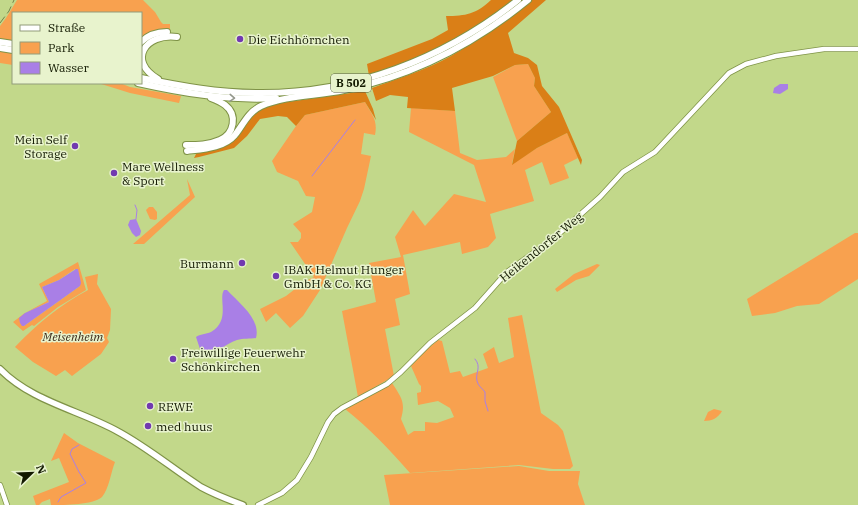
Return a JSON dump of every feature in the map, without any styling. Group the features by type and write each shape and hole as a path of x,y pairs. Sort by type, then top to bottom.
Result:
{"highway":[{"name":"B 502","path":"142,78 209,90 262,93 317,89 360,80 400,68 443,49 482,27 518,0"},
{"name":"B 502","path":"142,84 202,95 256,99 302,97 343,91 392,77 446,55 500,22 528,0"},
{"path":"142,41 153,34 167,32 177,35 155,38 149,42 144,49 142,57 143,65 147,71 165,83"},
{"path":"0,42 12,44"},
{"path":"0,48 12,50"},
{"path":"202,95 226,106 231,112 233,126 230,132 221,140 186,148 204,148 223,144 234,136 247,118 260,107 272,102 302,97"}],"main road":[{"path":"0,368 13,381 34,394 117,431 202,487 228,500 243,505"}],"street":[{"name":"Heikendorfer Weg","path":"258,505 282,493 297,480 311,457 328,422 334,414 380,388 401,372 430,343 474,308 507,272 554,238 600,197 623,172 655,152 729,73 746,64 776,56 824,49 858,49"},
{"path":"0,485 7,505"}],"green space":[{"path":"17,0 143,0 155,12 163,24 170,24 170,31 164,31 142,40 142,12 12,12 12,41 0,39 0,26"},
{"path":"0,51 12,53 12,65 0,63"},
{"path":"528,64 535,78 534,86 551,112 517,141 493,77 515,65"},
{"path":"101,84 122,84 130,87 181,96 179,103 130,93"},
{"path":"365,102 374,118 376,130 375,135 364,133 361,154 371,156 364,189 320,290 303,316 290,328 276,313 266,322 260,309 286,296 304,282 314,277 290,242 298,242 301,238 301,233 293,224 312,212 315,197 306,196 298,181 277,172 272,161 305,115"},
{"path":"411,108 455,111 460,153 477,160 506,157 515,149 512,164 537,148 567,133 578,158 564,165 569,178 550,185 542,162 525,170 534,201 490,214 496,238 488,247 462,254 460,242 403,255 410,294 395,299 400,325 385,329 394,376 358,397 342,311 376,302 369,263 401,257 395,237 413,210 425,226 454,194 486,202 474,165 409,132"},
{"path":"187,179 195,197 144,244 133,244 190,195"},
{"path":"149,207 153,207 157,212 157,219 150,219 146,210"},
{"path":"855,233 858,233 858,279 819,304 797,306 775,313 752,316 747,299"},
{"path":"78,262 86,290 58,307 34,326 32,325 23,331 13,322 25,313 47,301 39,284","holes":["75,269 80,286 22,326 25,313 49,302 42,287 59,280"]},
{"path":"597,264 600,265 589,276 576,280 557,292 555,289 574,274"},
{"name":"Meisenheim","path":"98,274 97,284 111,309 110,330 107,338 109,342 101,354 72,376 65,370 56,376 33,362 15,347 49,316 88,290 85,277"},
{"path":"522,315 541,413 558,425 563,431 573,466 570,469 553,469 519,465 410,473 363,424 345,409 392,383 402,400 403,408 401,419 408,435 414,431 425,431 425,422 437,423 454,417 450,408 438,401 418,405 417,393 421,392 421,386 411,366 438,340 442,341 450,373 460,371 463,377 488,368 483,354 494,347 499,363 514,357 508,318"},
{"path":"714,409 722,411 719,416 714,419 704,421 708,412"},
{"path":"64,433 78,443 115,462 106,490 102,497 92,502 51,505 50,499 36,505 33,496 69,482 59,458 51,461"},
{"path":"519,466 549,471 580,471 578,484 585,505 390,505 384,475"}],"shaded area":[{"path":"491,0 516,0 468,33 405,64 369,76 367,64 432,39 448,30 446,16 465,15 486,5"},
{"path":"531,0 546,0 508,33 514,53 528,58 537,65 542,86 559,107 582,160 581,165 567,133 537,148 512,165 517,141 551,112 534,86 535,78 528,64 515,65 493,76 452,88 455,111 407,108 408,97 390,95 376,101 372,88 442,61 482,37"},
{"path":"365,91 376,120 365,102 305,115 296,126 287,117 278,116 260,119 247,136 234,148 194,158 197,152 222,146 235,135 251,117 273,104"}],"water":[{"path":"780,84 788,84 788,89 780,94 773,93 774,88"},
{"path":"136,219 141,231 140,235 136,237 128,225 130,220"},
{"path":"78,269 81,283 80,286 22,326 19,318 25,313 49,302 42,287 59,280"},
{"path":"224,290 227,290 243,306 252,318 257,331 256,338 237,340 207,355 202,355 196,337 211,332 221,322"}],"waterway":[{"path":"312,176 355,120"},
{"path":"135,205 137,210 136,219"},
{"path":"475,359 478,365 477,381 479,386 485,392 485,401 488,411"},
{"path":"58,502 61,497 86,483 70,454 72,449 79,445"}],"railway":[{"path":"0,23 9,11 14,0"}],"place":[{"name":"Die Eichhörnchen","path":"240,39"},
{"name":"Mein Self Storage","path":"75,146"},
{"name":"Mare Wellness & Sport","path":"114,173"},
{"name":"Burmann","path":"242,263"},
{"name":"IBAK Helmut Hunger GmbH & Co. KG","path":"276,276"},
{"name":"Freiwillige Feuerwehr Schönkirchen","path":"173,359"},
{"name":"REWE","path":"150,406"},
{"name":"med huus","path":"148,426"}]}
